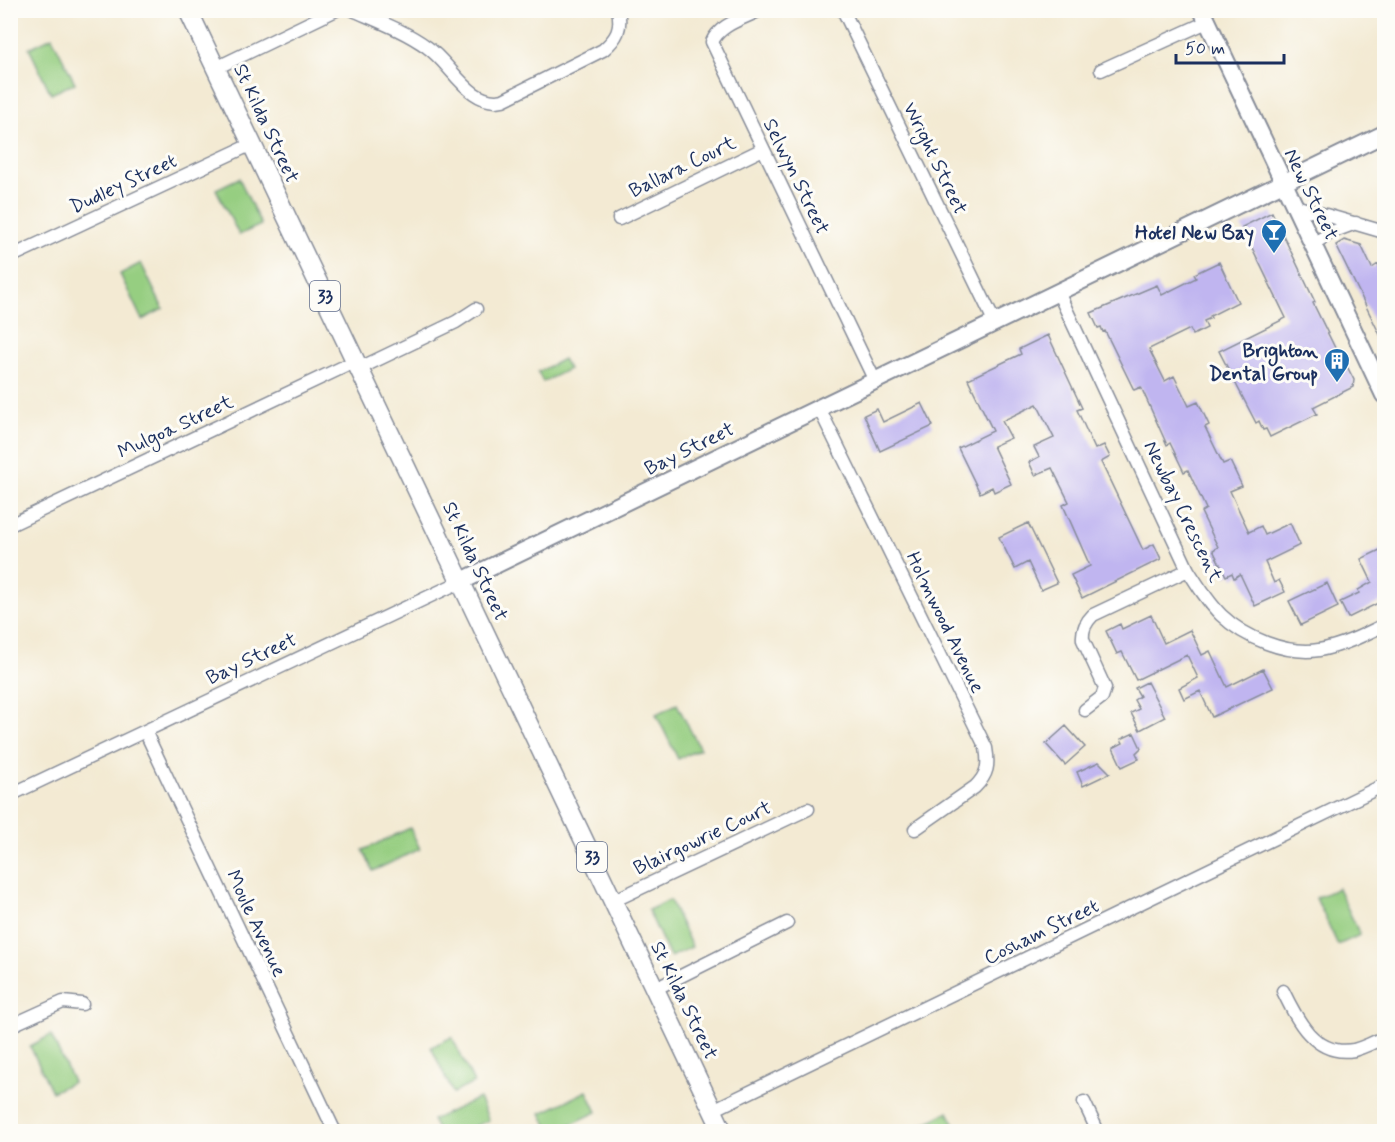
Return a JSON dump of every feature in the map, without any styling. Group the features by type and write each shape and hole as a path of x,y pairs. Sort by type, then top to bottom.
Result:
{"main road":[{"name":"St Kilda Street","path":"189,10 723,1131"}],"street":[{"path":"216,68 336,10"},
{"path":"352,10 406,34 430,48 471,91 483,100 492,102 503,100 603,50 612,43 620,30 618,10"},
{"name":"Selwyn Street","path":"760,10 722,29 711,42 875,381"},
{"name":"Wright Street","path":"843,10 994,323"},
{"path":"1101,70 1205,16"},
{"name":"New Street","path":"1205,16 1384,395"},
{"name":"Bay Street","path":"10,795 462,581 1384,134"},
{"name":"Dudley Street","path":"10,257 252,144"},
{"name":"Ballara Court","path":"619,219 763,149"},
{"path":"1295,206 1384,232"},
{"path":"1313,244 1332,232 1356,223"},
{"name":"Newbay Crescent","path":"1058,292 1188,570 1202,593 1221,616 1241,630 1265,642 1293,650 1318,650 1344,644 1384,625"},
{"name":"Mulgoa Street","path":"10,525 456,322 476,309"},
{"name":"Holmwood Avenue","path":"819,408 986,748 987,772 982,780 915,828"},
{"path":"1085,710 1102,696 1105,688 1083,640 1082,633 1086,622 1093,615 1188,570"},
{"name":"Moule Avenue","path":"145,731 335,1131"},
{"name":"Cosham Street","path":"713,1110 1024,962 1384,785"},
{"name":"Blairgowrie Court","path":"613,901 808,809"},
{"path":"655,989 787,923"},
{"path":"1283,991 1299,1024 1320,1043 1344,1051 1361,1047 1384,1037"},
{"path":"10,1026 63,1002 82,1004"},
{"path":"1084,1102 1098,1131"}],"green space":[{"path":"52,37 75,83 51,94 29,48"},
{"path":"239,178 261,225 239,235 216,189"},
{"path":"141,263 163,309 142,320 120,274"},
{"path":"563,359 569,369 543,382 538,372"},
{"path":"677,704 700,749 678,759 656,714"},
{"path":"410,828 420,849 373,871 363,850"},
{"path":"1338,888 1360,935 1338,945 1316,898"},
{"path":"670,900 692,947 670,957 648,910"},
{"path":"51,1035 73,1082 52,1092 30,1046"},
{"path":"452,1037 474,1083 453,1093 431,1047"},
{"path":"587,1091 597,1112 557,1131 550,1131 541,1113"},
{"path":"479,1098 489,1120 464,1131 438,1131 432,1120"},
{"path":"948,1112 958,1131 910,1131"}],"building":[{"path":"1272,212 1315,302 1313,303 1339,356 1341,355 1354,380 1353,387 1313,407 1317,414 1270,437 1266,429 1263,430 1259,421 1256,423 1219,351 1286,318 1242,227"},
{"path":"1344,240 1361,245 1372,268 1378,264 1384,278 1384,343 1336,245"},
{"path":"1219,262 1238,302 1204,321 1207,328 1193,335 1190,329 1149,349 1165,381 1174,376 1189,406 1198,402 1209,425 1205,427 1223,464 1230,461 1242,486 1230,491 1249,532 1261,526 1265,535 1290,523 1300,545 1265,562 1274,583 1279,580 1285,592 1255,606 1240,574 1234,578 1232,573 1226,576 1213,550 1218,547 1201,512 1206,509 1188,470 1184,472 1170,443 1167,445 1141,387 1134,390 1105,331 1103,332 1101,327 1098,328 1091,313 1157,285 1162,295 1196,278 1194,274"},
{"path":"1048,335 1082,408 1077,410 1095,449 1104,445 1110,457 1101,462 1143,550 1154,544 1161,559 1082,598 1071,575 1090,566 1063,505 1069,502 1052,468 1035,475 1029,462 1039,457 1034,447 1054,438 1037,404 1002,421 1011,438 993,446 1011,484 994,492 992,487 980,493 958,448 993,431 968,379 1021,354 1019,349"},
{"path":"922,403 933,426 880,451 864,415 877,409 883,422"},
{"path":"1028,523 1057,583 1041,590 1028,562 1015,569 999,537"},
{"path":"1384,548 1384,607 1382,601 1348,618 1340,602 1359,593 1358,590 1372,582 1361,559"},
{"path":"1327,583 1338,607 1301,625 1289,601"},
{"path":"1151,615 1164,643 1190,630 1202,655 1210,651 1227,687 1263,669 1273,688 1212,717 1200,691 1184,699 1179,688 1198,678 1187,655 1136,680 1122,652 1117,654 1106,631 1120,624 1122,629"},
{"path":"1147,682 1165,717 1140,730 1131,713 1139,709 1134,700 1140,696 1135,688"},
{"path":"1066,726 1085,747 1065,765 1046,744"},
{"path":"1134,733 1141,748 1136,753 1139,759 1122,767 1113,748 1123,743 1121,739"},
{"path":"1099,762 1110,773 1083,786 1077,772"}],"place":[{"name":"Hotel New Bay","path":"1274,255"},
{"name":"Brighton Dental Group","path":"1337,384"}]}
